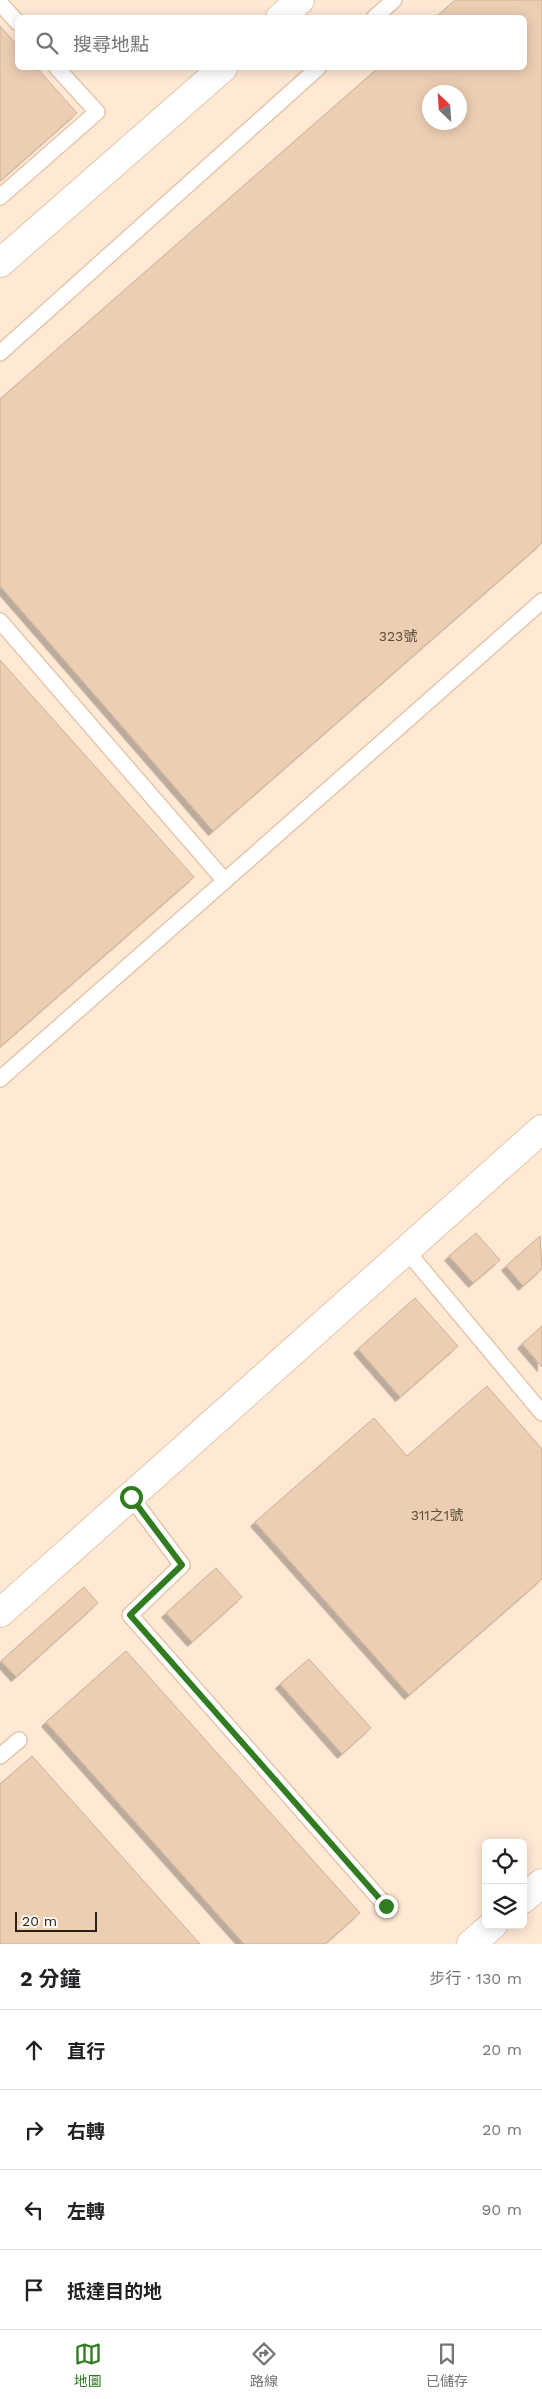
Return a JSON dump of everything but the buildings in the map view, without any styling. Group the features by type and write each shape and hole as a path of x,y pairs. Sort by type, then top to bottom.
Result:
{"street":[{"path":"283,15 300,0"},
{"path":"0,263 221,70"},
{"path":"0,1613 542,1129"},
{"path":"527,1896 542,1883"},
{"path":"471,1944 488,1929"}],"lane":[{"path":"377,15 394,0"},
{"path":"0,4 15,20"},
{"path":"0,197 97,112 59,70"},
{"path":"0,353 316,70"},
{"path":"0,1079 542,601"},
{"path":"0,621 225,880"},
{"path":"406,1250 542,1413"},
{"path":"131,1497 182,1565 130,1615 386,1906"},
{"path":"0,1756 19,1740"}],"shaded area":[{"path":"0,0 542,0 542,1944 0,1944"}],"route":[{"path":"131,1497 182,1565 130,1615 386,1906"}]}
